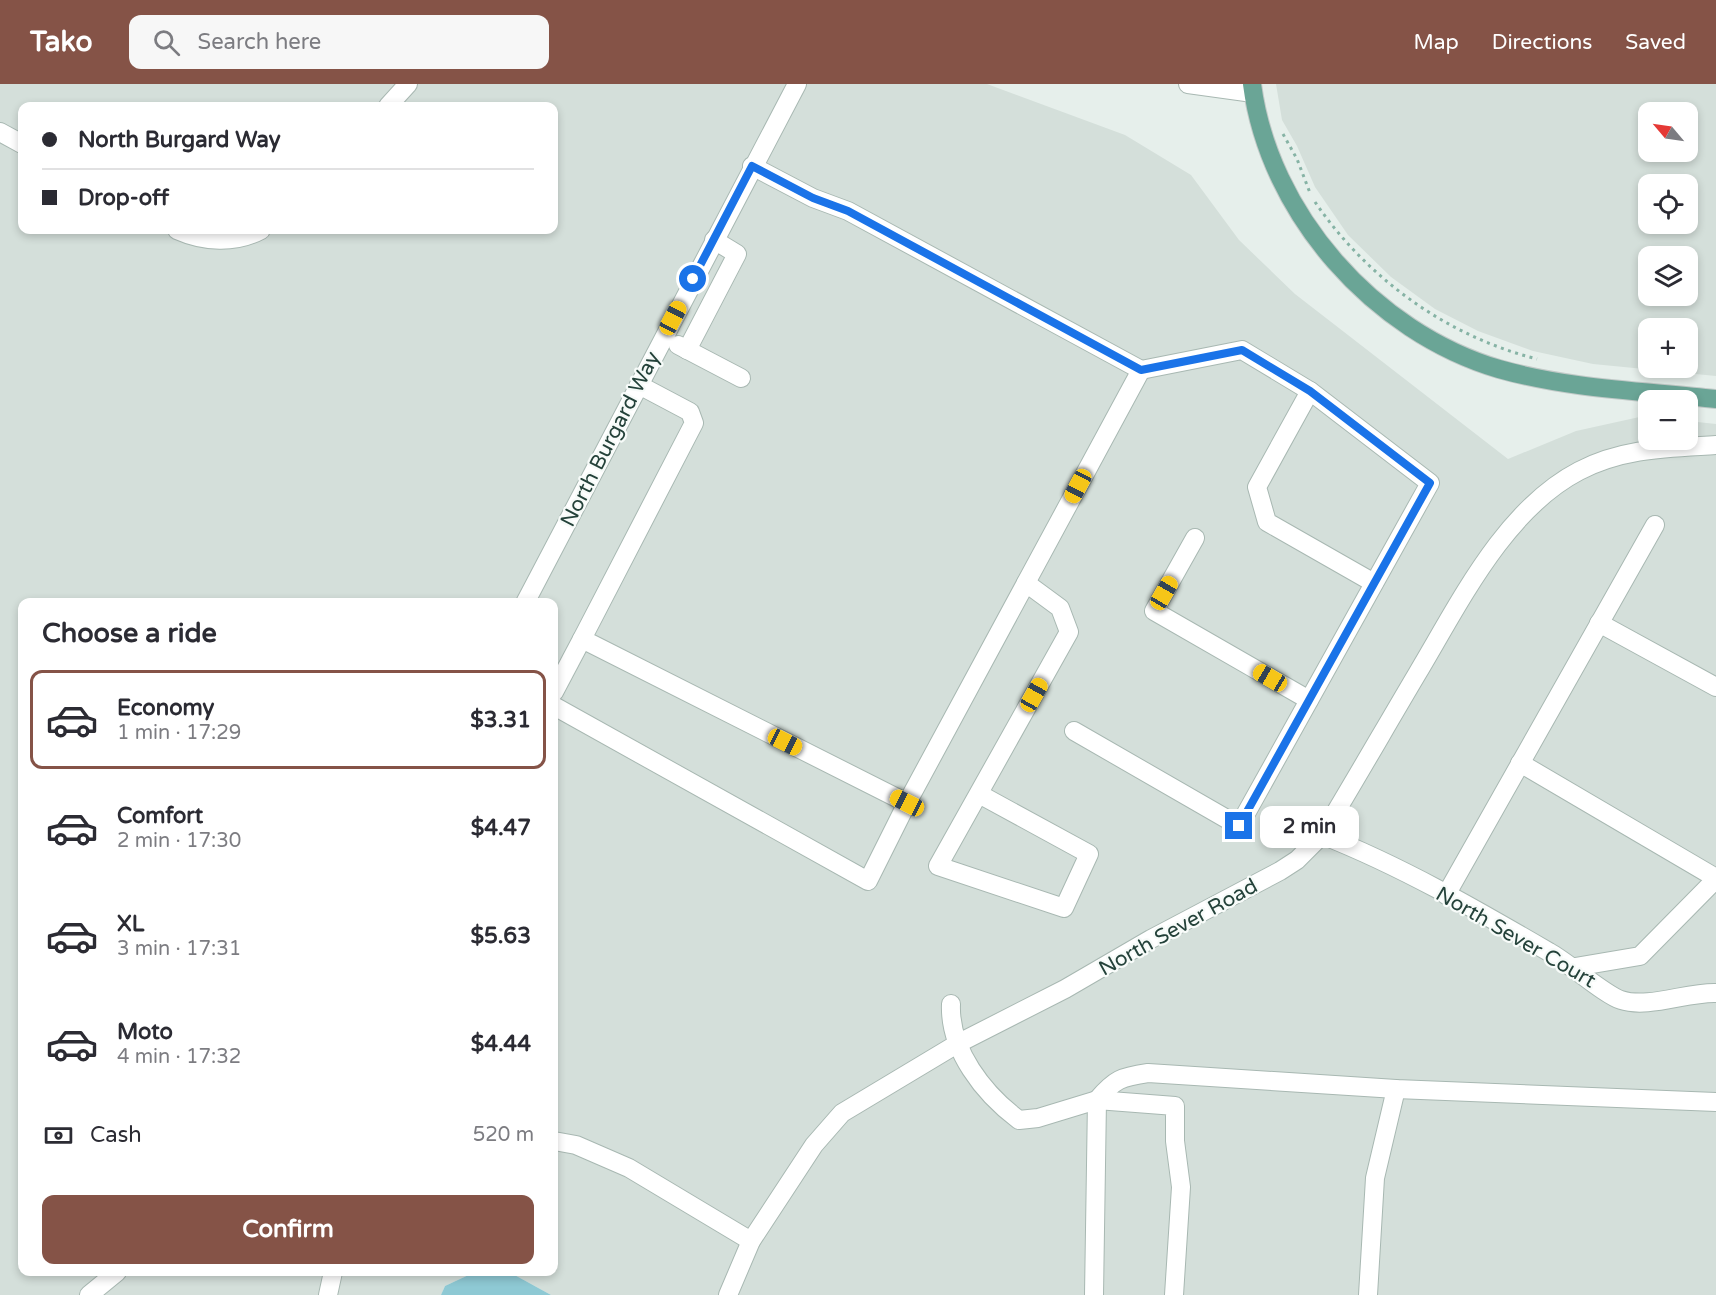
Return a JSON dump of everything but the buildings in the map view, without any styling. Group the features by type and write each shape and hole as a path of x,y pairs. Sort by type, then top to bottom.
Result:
{"main road":[{"path":"1252,88 1271,159 1304,221 1358,283 1413,329 1471,359 1514,373 1556,381 1716,399"}],"street":[{"path":"392,102 408,84"},
{"name":"North Burgard Way","path":"528,598 797,84"},
{"path":"1188,84 1252,88"},
{"path":"0,132 18,142"},
{"path":"752,166 813,198 848,211 1141,370 1242,350 1310,391 1430,483 1239,826 1074,731"},
{"path":"191,234 213,240 234,240 250,234"},
{"path":"687,350 737,254 714,240"},
{"path":"663,338 741,378"},
{"path":"558,708 868,881 907,803 1141,370"},
{"path":"558,684 694,423 690,412 639,385"},
{"path":"1310,391 1257,487 1267,522 1374,583"},
{"name":"North Sever Road","path":"728,1295 751,1241 814,1144 842,1113 957,1044 1065,989 1150,939 1280,872 1297,860 1322,835 1466,592 1521,516 1548,490 1576,472 1634,450 1716,445"},
{"path":"1446,895 1655,525"},
{"path":"1195,538 1154,611 1309,700"},
{"path":"979,794 1089,854 1064,908 938,866 1069,632 1060,608 1026,583"},
{"path":"1599,623 1716,687"},
{"path":"582,639 907,803"},
{"path":"1520,764 1716,878 1640,956 1575,967"},
{"name":"North Sever Court","path":"1322,835 1446,895 1575,967 1610,993 1629,1002 1648,1002 1697,992 1716,993"},
{"path":"951,1004 950,1015 957,1044 986,1089 1004,1109 1018,1120 1038,1118 1097,1100 1175,1106 1175,1141 1181,1186 1174,1295"},
{"path":"1094,1295 1097,1100 1110,1085 1122,1077 1148,1073 1396,1089 1716,1102"},
{"path":"1368,1295 1375,1178 1396,1089"},
{"path":"558,1143 576,1145 629,1168 751,1241"},
{"path":"89,1295 112,1276"},
{"path":"328,1295 332,1276"}],"path":[{"path":"1281,131 1297,159 1312,198 1327,220 1366,264 1392,287 1456,327 1508,350 1542,360"}],"shaded area":[{"path":"0,84 987,84 1125,135 1191,175 1239,240 1295,294 1508,459 1576,431 1638,417 1638,450 1698,450 1698,422 1716,424 1716,1295 551,1295 516,1276 558,1276 558,598 18,598 18,1276 466,1276 445,1286 441,1295 0,1295"},
{"path":"1276,84 1716,84 1716,376 1698,374 1698,318 1638,318 1638,368 1593,364 1533,351 1478,331 1435,309 1391,277 1348,235 1315,187 1297,146 1282,120"}],"water":[{"path":"466,1276 516,1276 551,1295 441,1295 445,1286"}],"route":[{"path":"693,279 752,166 813,198 848,211 1141,370 1242,350 1310,391 1430,483 1239,826"}]}
